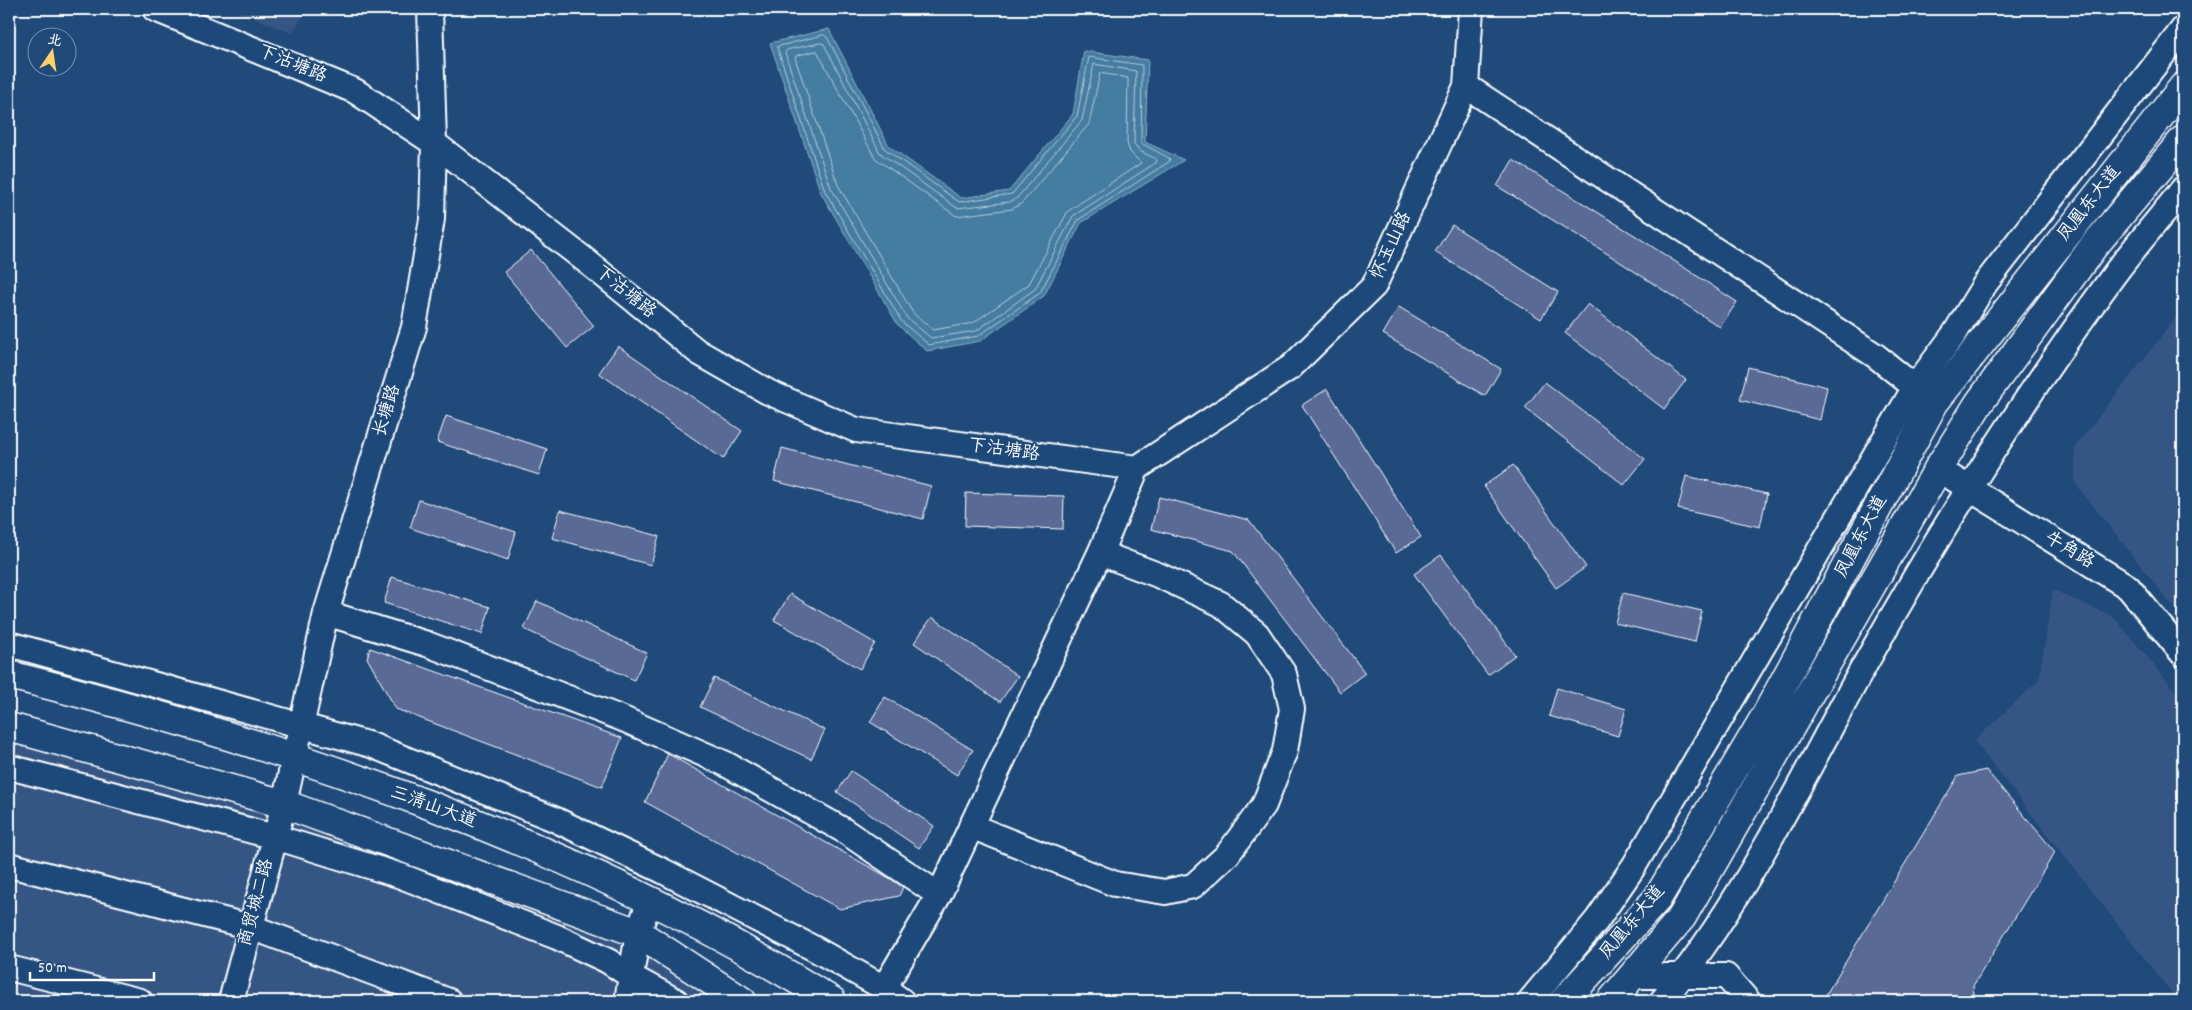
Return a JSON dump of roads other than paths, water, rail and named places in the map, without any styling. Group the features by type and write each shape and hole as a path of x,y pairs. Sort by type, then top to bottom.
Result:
{"main road":[{"name":"凤凰东大道","path":"1564,1001 1657,899 1766,715 1925,395 2183,88"},
{"name":"凤凰东大道","path":"1611,1001 1682,917 1938,469 1979,403 2093,247 2183,140"},
{"name":"三清山大道","path":"9,676 120,703 293,758 461,817 650,900 768,962 832,1001"},
{"path":"9,727 284,804 638,933 742,1001"}],"street":[{"name":"下沽塘路","path":"155,9 192,15 355,91 434,143 585,260 698,352 768,392 856,430 1137,468"},
{"name":"长塘路","path":"284,804 326,613 414,326 432,219 434,143 430,9"},
{"name":"怀玉山路","path":"1137,468 1291,367 1374,286 1466,86 1470,9"},
{"path":"1530,1001 1597,920 1634,866 1925,395 1955,333 1985,284 2183,29"},
{"path":"1466,86 1876,356 1925,395"},
{"path":"1662,1001 1684,975 1741,892 1872,651 1969,490 2059,352 2104,290 2183,189"},
{"path":"9,644 371,745 554,819 672,876 893,994 1100,553 1137,468"},
{"name":"牛角路","path":"1938,469 1969,490 2128,586 2183,654"},
{"path":"972,826 1115,884 1165,892 1194,886 1227,855 1264,805 1285,751 1292,709 1284,674 1257,634 1221,604 1158,575 1100,553"},
{"path":"326,613 436,647 623,719 724,763 843,830 939,895"},
{"path":"9,767 275,837 401,876 557,937 608,961 632,977 676,1001"},
{"name":"商贸城二路","path":"231,1001 284,804"},
{"path":"9,865 251,927 449,1001"},
{"path":"627,1001 638,933 650,900"},
{"path":"9,968 140,1001"},
{"path":"1632,976 1726,976 1748,1001"}],"water":[{"path":"829,29 889,146 961,198 1009,191 1073,114 1084,51 1148,60 1145,142 1184,160 1081,223 1044,296 980,341 927,351 898,325 821,193 770,43"}]}
